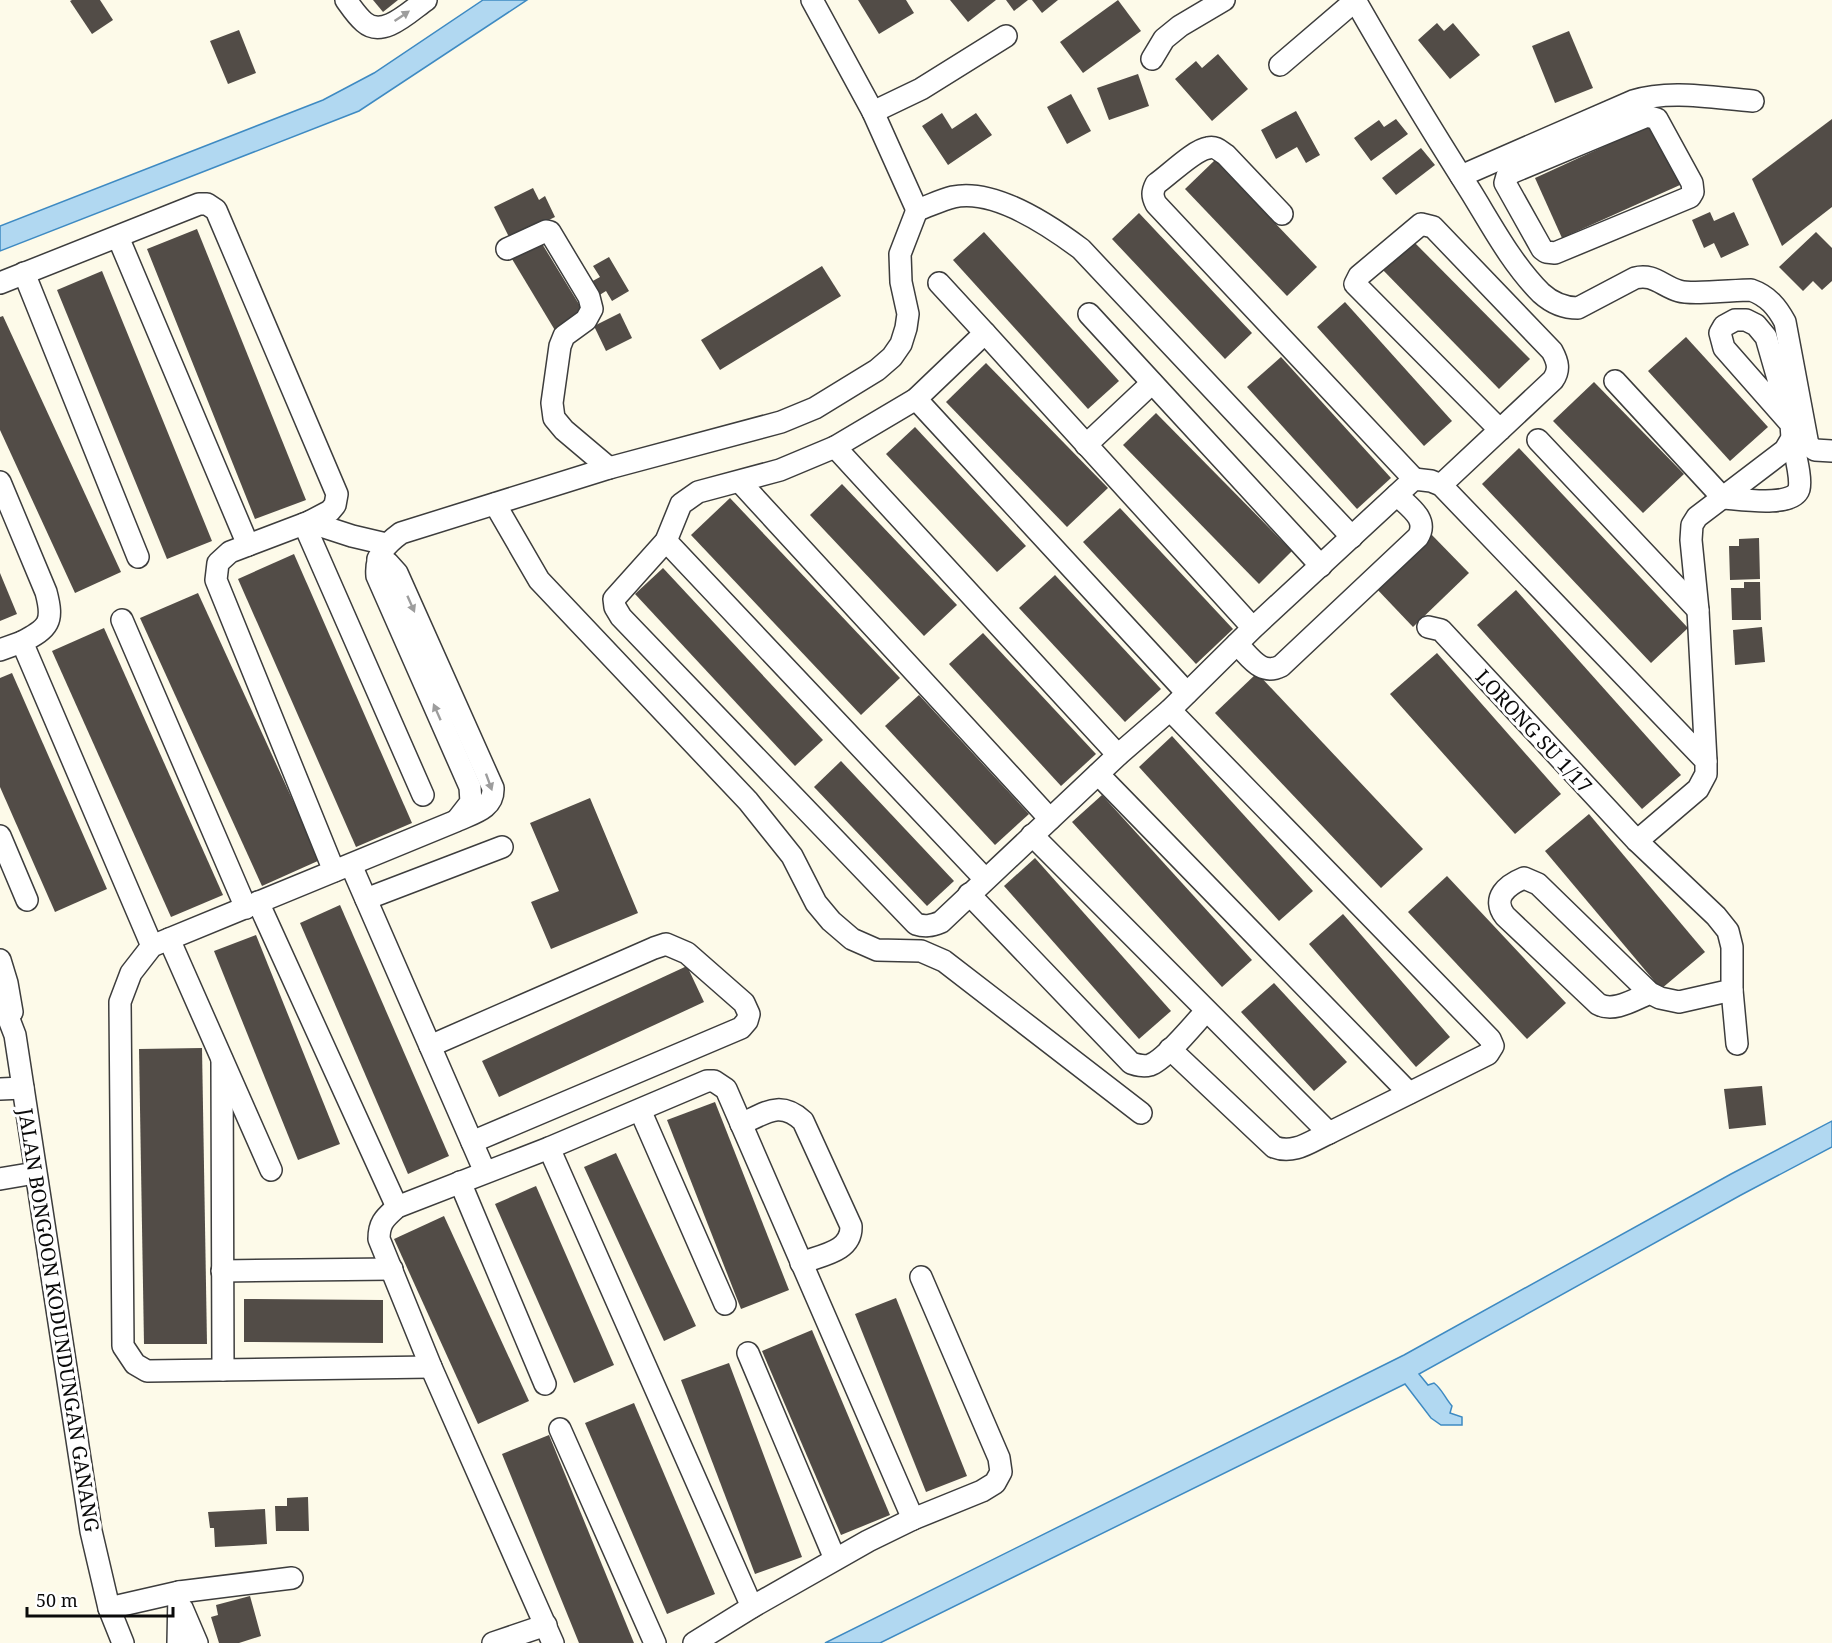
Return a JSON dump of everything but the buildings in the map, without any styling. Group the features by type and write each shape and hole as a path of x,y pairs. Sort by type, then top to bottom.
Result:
{"street":[{"path":"345,0 363,22 376,28 386,27 426,0"},
{"path":"431,1367 147,1371 135,1364 123,1346 120,1002 131,973 161,942 456,821 471,802 470,788 377,576 382,551 402,533 609,468 781,422 815,408 878,370 892,357 901,344 908,314 901,282 900,254 917,210 873,112 812,0"},
{"path":"1152,59 1164,39 1180,26 1224,0"},
{"path":"1280,65 1356,0 1401,81 1506,248 1542,294 1555,303 1568,308 1578,308 1641,276 1655,278 1682,292 1751,290 1760,293 1778,310 1785,322 1808,445 1815,450 1832,451"},
{"path":"873,112 921,89 1006,36"},
{"path":"1504,166 1649,96 1694,96 1753,101"},
{"path":"1461,176 1504,166 1647,116 1653,116 1657,119 1692,183 1693,192 1686,200 1550,254 1542,249 1505,183 1507,176 1504,166"},
{"path":"1282,214 1218,148 1209,147 1199,152 1156,184 1153,191 1152,198 1156,204 1414,479 1441,485 1706,761"},
{"path":"917,210 954,197 978,196 1004,204 1031,217 1057,231 1081,249 1352,537"},
{"path":"0,283 199,204 207,204 216,210 337,494 335,505 330,511 306,523 230,552 218,563 216,580 342,868 366,899 485,1172"},
{"path":"1441,485 1500,430 1553,380 1558,374 1558,362 1552,351 1433,227 1421,224 1359,276 1355,284 1500,430"},
{"path":"507,249 546,231 550,232 589,297 592,309 586,320 564,336 560,346 552,403 554,418 564,430 609,468"},
{"path":"118,237 248,544"},
{"path":"24,273 138,557"},
{"path":"939,283 1253,628"},
{"path":"1089,314 1321,566"},
{"path":"1616,381 1723,498 1785,500 1794,496 1799,488 1799,478 1791,431 1766,337 1756,325 1746,320 1735,320 1724,326 1720,333 1724,348 1791,431"},
{"path":"985,333 916,399 835,447 780,470 689,496 681,504 666,541 614,599 615,607 621,617 916,924 925,926 940,922 1118,755 1170,710 1253,628 1414,479"},
{"path":"1086,445 1152,382"},
{"path":"916,399 1187,693"},
{"path":"1636,841 1698,789 1706,774 1698,610 1691,540 1692,525 1697,517 1785,450 1791,431"},
{"path":"1538,440 1698,610"},
{"path":"835,447 1118,755"},
{"path":"0,482 50,606 47,626 22,642 0,650"},
{"path":"740,482 1050,819"},
{"path":"1237,644 1263,669 1274,669 1289,658 1418,537 1423,526 1420,518 1397,495"},
{"path":"495,504 539,580 748,801 792,856 816,903 831,921 852,939 877,950 921,951 944,961 1141,1113"},
{"path":"306,523 352,536 382,551"},
{"path":"306,523 423,795"},
{"path":"666,541 985,879"},
{"path":"122,620 252,905 397,1207"},
{"name":"LORONG SU 1/17","path":"1428,627 1441,630 1636,841 1716,916 1728,931 1732,947 1732,990 1737,1044"},
{"path":"22,642 161,942 222,1060 271,1170"},
{"path":"1170,710 1490,1039 1493,1046 1488,1054 1329,1133 1293,1150 1285,1151 1274,1147 1170,1049"},
{"path":"1098,774 1409,1093"},
{"path":"0,836 27,900"},
{"path":"1032,836 1329,1133"},
{"path":"366,899 502,847"},
{"path":"1650,993 1612,1008 1604,1008 1505,916 1499,907 1500,896 1517,881 1524,879 1538,884 1650,993 1660,998 1679,1002 1732,990"},
{"path":"969,894 1137,1066 1148,1066 1170,1049 1206,1011"},
{"path":"430,1046 666,944 687,952 744,1003 749,1014 741,1028 472,1142"},
{"path":"0,960 11,998 15,1035"},
{"name":"JALAN BONGOON KODUNDUNGAN GANANG","path":"1,999 15,1035 91,1531 109,1608 123,1643"},
{"path":"222,1060 223,1370"},
{"path":"493,1643 550,1634 431,1367 379,1239 379,1227 397,1207 549,1148 707,1081 714,1081 726,1089 913,1519"},
{"path":"0,1089 23,1088"},
{"path":"741,1125 774,1109 794,1112 803,1121 851,1226 849,1242 843,1247 801,1263"},
{"path":"640,1110 725,1304"},
{"path":"549,1148 752,1606"},
{"path":"0,1179 35,1173"},
{"path":"460,1182 545,1384"},
{"path":"222,1271 392,1269"},
{"path":"694,1643 752,1606 835,1559 913,1519 982,1491 995,1483 1001,1472 999,1458 921,1277"},
{"path":"748,1353 835,1559"},
{"path":"560,1429 655,1643"},
{"path":"109,1608 292,1578"},
{"path":"178,1643 179,1597"},
{"path":"179,1597 197,1643"}],"water":[{"path":"483,0 527,0 359,111 0,251 0,226 323,100 374,73"},
{"path":"1832,1121 1832,1147 1419,1374 1428,1385 1434,1383 1439,1388 1452,1406 1450,1413 1462,1417 1462,1425 1441,1425 1431,1418 1405,1384 880,1643 825,1643 1404,1355 1731,1174"}]}
